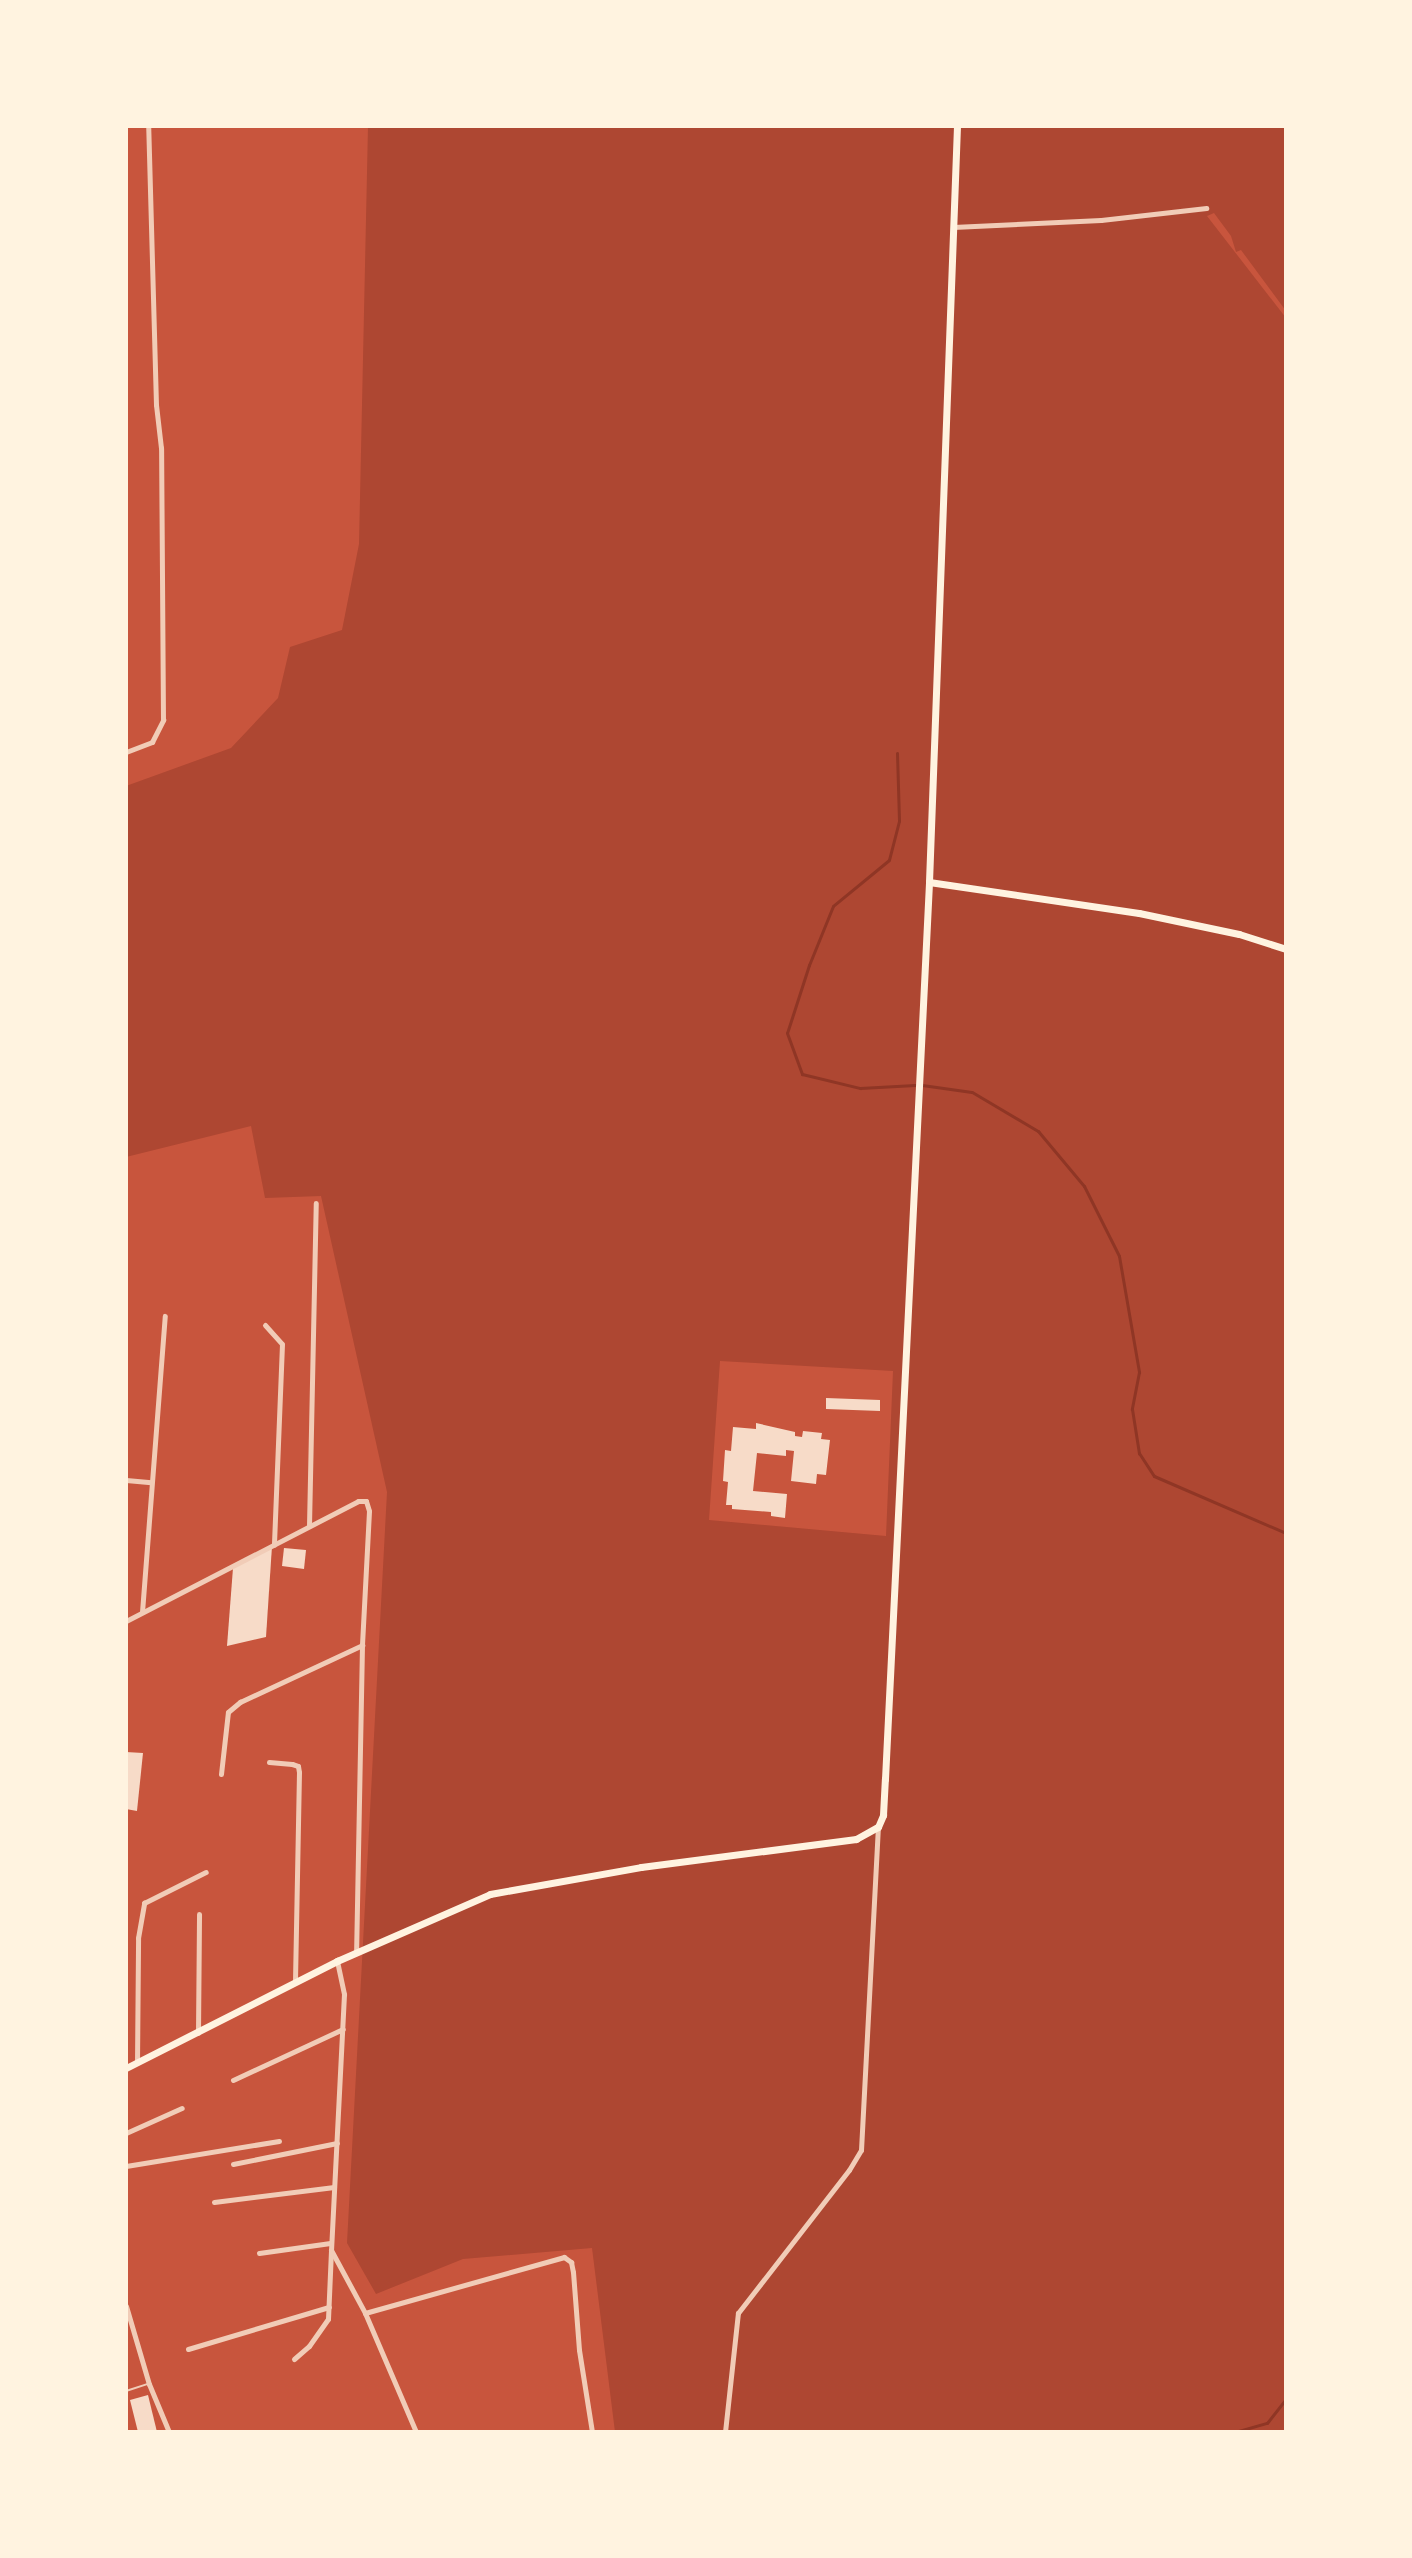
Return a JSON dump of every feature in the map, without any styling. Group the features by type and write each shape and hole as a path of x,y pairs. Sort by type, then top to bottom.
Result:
{"main road":[{"path":"126,2068 337,1961 490,1894 614,1871 856,1839 878,1827 883,1815 885,1779 929,882 957,126"},
{"path":"929,882 1139,913 1239,934 1286,949"}],"street":[{"path":"126,752 152,742 163,720 161,448 156,405 148,126"},
{"path":"953,227 1101,220 1206,208"},
{"path":"309,1527 316,1203"},
{"path":"142,1613 165,1316"},
{"path":"265,1325 282,1344 274,1545"},
{"path":"126,1480 151,1482"},
{"path":"126,1621 358,1501 366,1501 369,1511 362,1645 356,1952"},
{"path":"221,1774 228,1712 240,1702 362,1645"},
{"path":"269,1762 298,1766 299,1772 295,1982"},
{"path":"725,2432 738,2313 849,2170 861,2150 878,1827"},
{"path":"137,2063 138,1938 144,1903 206,1872"},
{"path":"198,2033 199,1914"},
{"path":"294,2359 323,2329 329,2307 344,1994 337,1961"},
{"path":"233,2080 343,2029"},
{"path":"126,2133 182,2108"},
{"path":"126,2166 279,2141"},
{"path":"233,2164 337,2143"},
{"path":"214,2202 334,2187"},
{"path":"259,2253 330,2243"},
{"path":"331,2250 365,2313 416,2432"},
{"path":"365,2313 564,2257 571,2262 573,2272 579,2350 592,2432"},
{"path":"126,2306 149,2384 169,2432"},
{"path":"188,2349 329,2307"}],"lane":[{"path":"126,2391 149,2384"}],"shaded area":[{"path":"368,126 1286,126 1286,311 1241,250 1236,252 1231,236 1214,213 1207,216 1286,318 1286,2432 615,2432 592,2248 463,2259 376,2294 347,2243 387,1492 321,1196 265,1198 251,1126 126,1157 126,786 231,748 278,698 290,647 342,630 359,544","holes":["720,1361 893,1371 886,1536 709,1520"]}],"building":[{"path":"826,1398 880,1400 880,1411 826,1409"},
{"path":"756,1423 795,1432 795,1436 802,1437 803,1431 822,1433 821,1439 830,1440 826,1475 817,1474 816,1484 791,1481 794,1451 786,1450 786,1456 757,1453 753,1491 787,1494 785,1518 771,1516 771,1512 732,1509 732,1505 726,1505 728,1482 723,1481 725,1450 731,1451 733,1427 756,1429"},
{"path":"272,1546 266,1637 227,1646 233,1568"},
{"path":"284,1548 306,1550 304,1569 282,1566"},
{"path":"126,1752 143,1753 137,1811 126,1809"},
{"path":"148,2395 157,2432 138,2432 130,2400"}],"waterway":[{"path":"897,753 899,821 889,860 833,906 809,965 787,1033 802,1074 860,1088 915,1085"},
{"path":"922,1085 972,1092 1038,1131 1084,1186 1119,1256 1139,1372 1132,1409 1139,1453 1154,1476 1286,1533"},
{"path":"1235,2432 1267,2423 1286,2399"}]}
